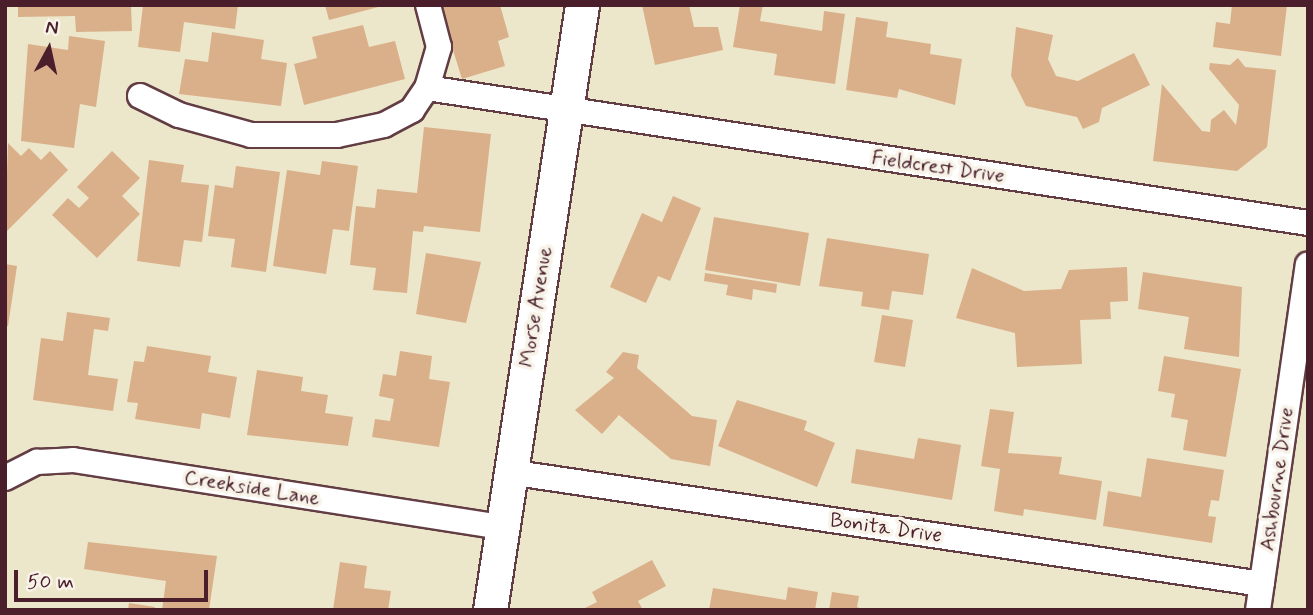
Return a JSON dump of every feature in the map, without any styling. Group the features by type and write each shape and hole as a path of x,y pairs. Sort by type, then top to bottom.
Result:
{"street":[{"path":"140,96 214,127 299,138 398,120 427,88 439,47 428,5"},
{"name":"Morse Avenue","path":"490,610 582,5"},
{"name":"Fieldcrest Drive","path":"427,88 567,112 1308,223"},
{"name":"Ashbourne Drive","path":"1258,610 1308,265"},
{"name":"Creekside Lane","path":"5,478 37,462 73,460 501,527"},
{"name":"Bonita Drive","path":"509,472 1262,584"}],"building":[{"path":"18,5 131,5 132,31 76,32 75,16 18,17"},
{"path":"143,5 238,5 235,29 184,22 180,52 138,47"},
{"path":"325,5 382,5 382,6 329,20"},
{"path":"439,5 500,5 509,37 498,41 505,66 462,79"},
{"path":"642,5 689,5 694,27 718,27 723,50 655,65"},
{"path":"740,5 763,5 760,21 822,31 824,11 845,14 835,84 774,75 777,54 733,47"},
{"path":"1232,5 1287,5 1281,56 1213,47 1216,22 1230,24"},
{"path":"856,17 888,22 886,37 931,44 930,54 962,59 955,105 899,89 897,98 846,90"},
{"path":"363,25 369,47 395,41 405,79 304,105 294,64 317,58 312,37"},
{"path":"1016,27 1053,35 1048,59 1056,76 1078,81 1134,53 1150,85 1102,108 1099,122 1083,129 1077,117 1026,106 1011,76"},
{"path":"212,32 264,40 261,59 287,63 281,106 179,94 185,59 208,62"},
{"path":"69,36 105,41 96,107 80,104 74,148 21,141 28,44 68,50"},
{"path":"1238,58 1245,67 1276,70 1267,147 1237,171 1153,161 1162,84 1202,131 1210,132 1211,120 1224,110 1236,125 1239,105 1209,69 1210,63 1230,65"},
{"path":"424,127 491,134 480,232 424,226 423,232 413,231 407,293 373,290 376,268 350,265 356,206 375,208 377,189 417,193"},
{"path":"8,143 21,156 29,148 41,160 50,151 68,170 5,233"},
{"path":"112,151 140,178 122,196 140,214 97,258 52,215 68,198 79,208 89,198 77,187"},
{"path":"149,160 184,165 181,182 209,185 202,242 184,240 180,267 137,261"},
{"path":"322,161 358,166 349,231 333,229 326,274 273,266 287,170 320,175"},
{"path":"236,166 280,172 266,272 231,267 235,239 208,236 215,185 233,188"},
{"path":"673,196 701,208 670,281 658,276 646,303 610,287 642,213 662,222"},
{"path":"714,217 809,233 800,286 705,270"},
{"path":"827,238 929,254 923,295 892,291 889,310 861,306 863,292 819,286"},
{"path":"426,253 481,262 466,323 416,314"},
{"path":"5,264 17,266 8,326 5,326"},
{"path":"1127,267 1128,301 1110,302 1111,319 1080,320 1082,364 1017,367 1015,333 956,318 972,268 1024,291 1061,289 1069,270"},
{"path":"1143,272 1242,287 1239,357 1184,349 1189,317 1138,309"},
{"path":"705,273 777,284 776,293 753,289 752,300 726,295 728,285 704,281"},
{"path":"67,312 110,318 108,331 94,329 88,375 118,379 113,411 33,400 41,338 63,341"},
{"path":"882,315 913,320 905,367 874,362"},
{"path":"147,346 211,356 208,372 237,377 230,418 202,413 200,429 135,419 138,403 127,402 134,361 144,362"},
{"path":"400,351 432,356 429,379 450,382 439,447 372,437 375,419 390,421 394,399 379,396 383,374 396,376"},
{"path":"623,352 639,355 637,368 692,416 717,420 710,466 671,459 619,415 602,434 575,410 614,378 606,372"},
{"path":"1164,356 1241,369 1226,457 1183,450 1188,420 1171,417 1175,394 1158,391"},
{"path":"257,370 303,377 301,391 328,395 325,413 353,417 348,446 247,435"},
{"path":"737,400 807,421 804,430 835,443 817,487 718,446"},
{"path":"990,409 1014,412 1008,453 1062,457 1059,474 1102,481 1096,520 1024,509 1023,516 994,511 1000,469 981,466"},
{"path":"918,438 961,445 952,500 851,483 856,449 914,459"},
{"path":"1147,458 1224,470 1219,501 1211,500 1208,516 1216,517 1212,543 1103,526 1108,491 1141,497"},
{"path":"88,542 217,556 209,610 162,610 166,581 84,569"},
{"path":"652,560 666,586 638,601 643,610 581,610 597,602 592,592"},
{"path":"340,562 367,566 364,588 391,591 388,610 333,610"},
{"path":"788,587 818,592 815,610 709,610 713,588 786,600"},
{"path":"832,592 859,596 857,607 864,610 829,610"},
{"path":"129,603 155,607 154,610 128,610"}]}
